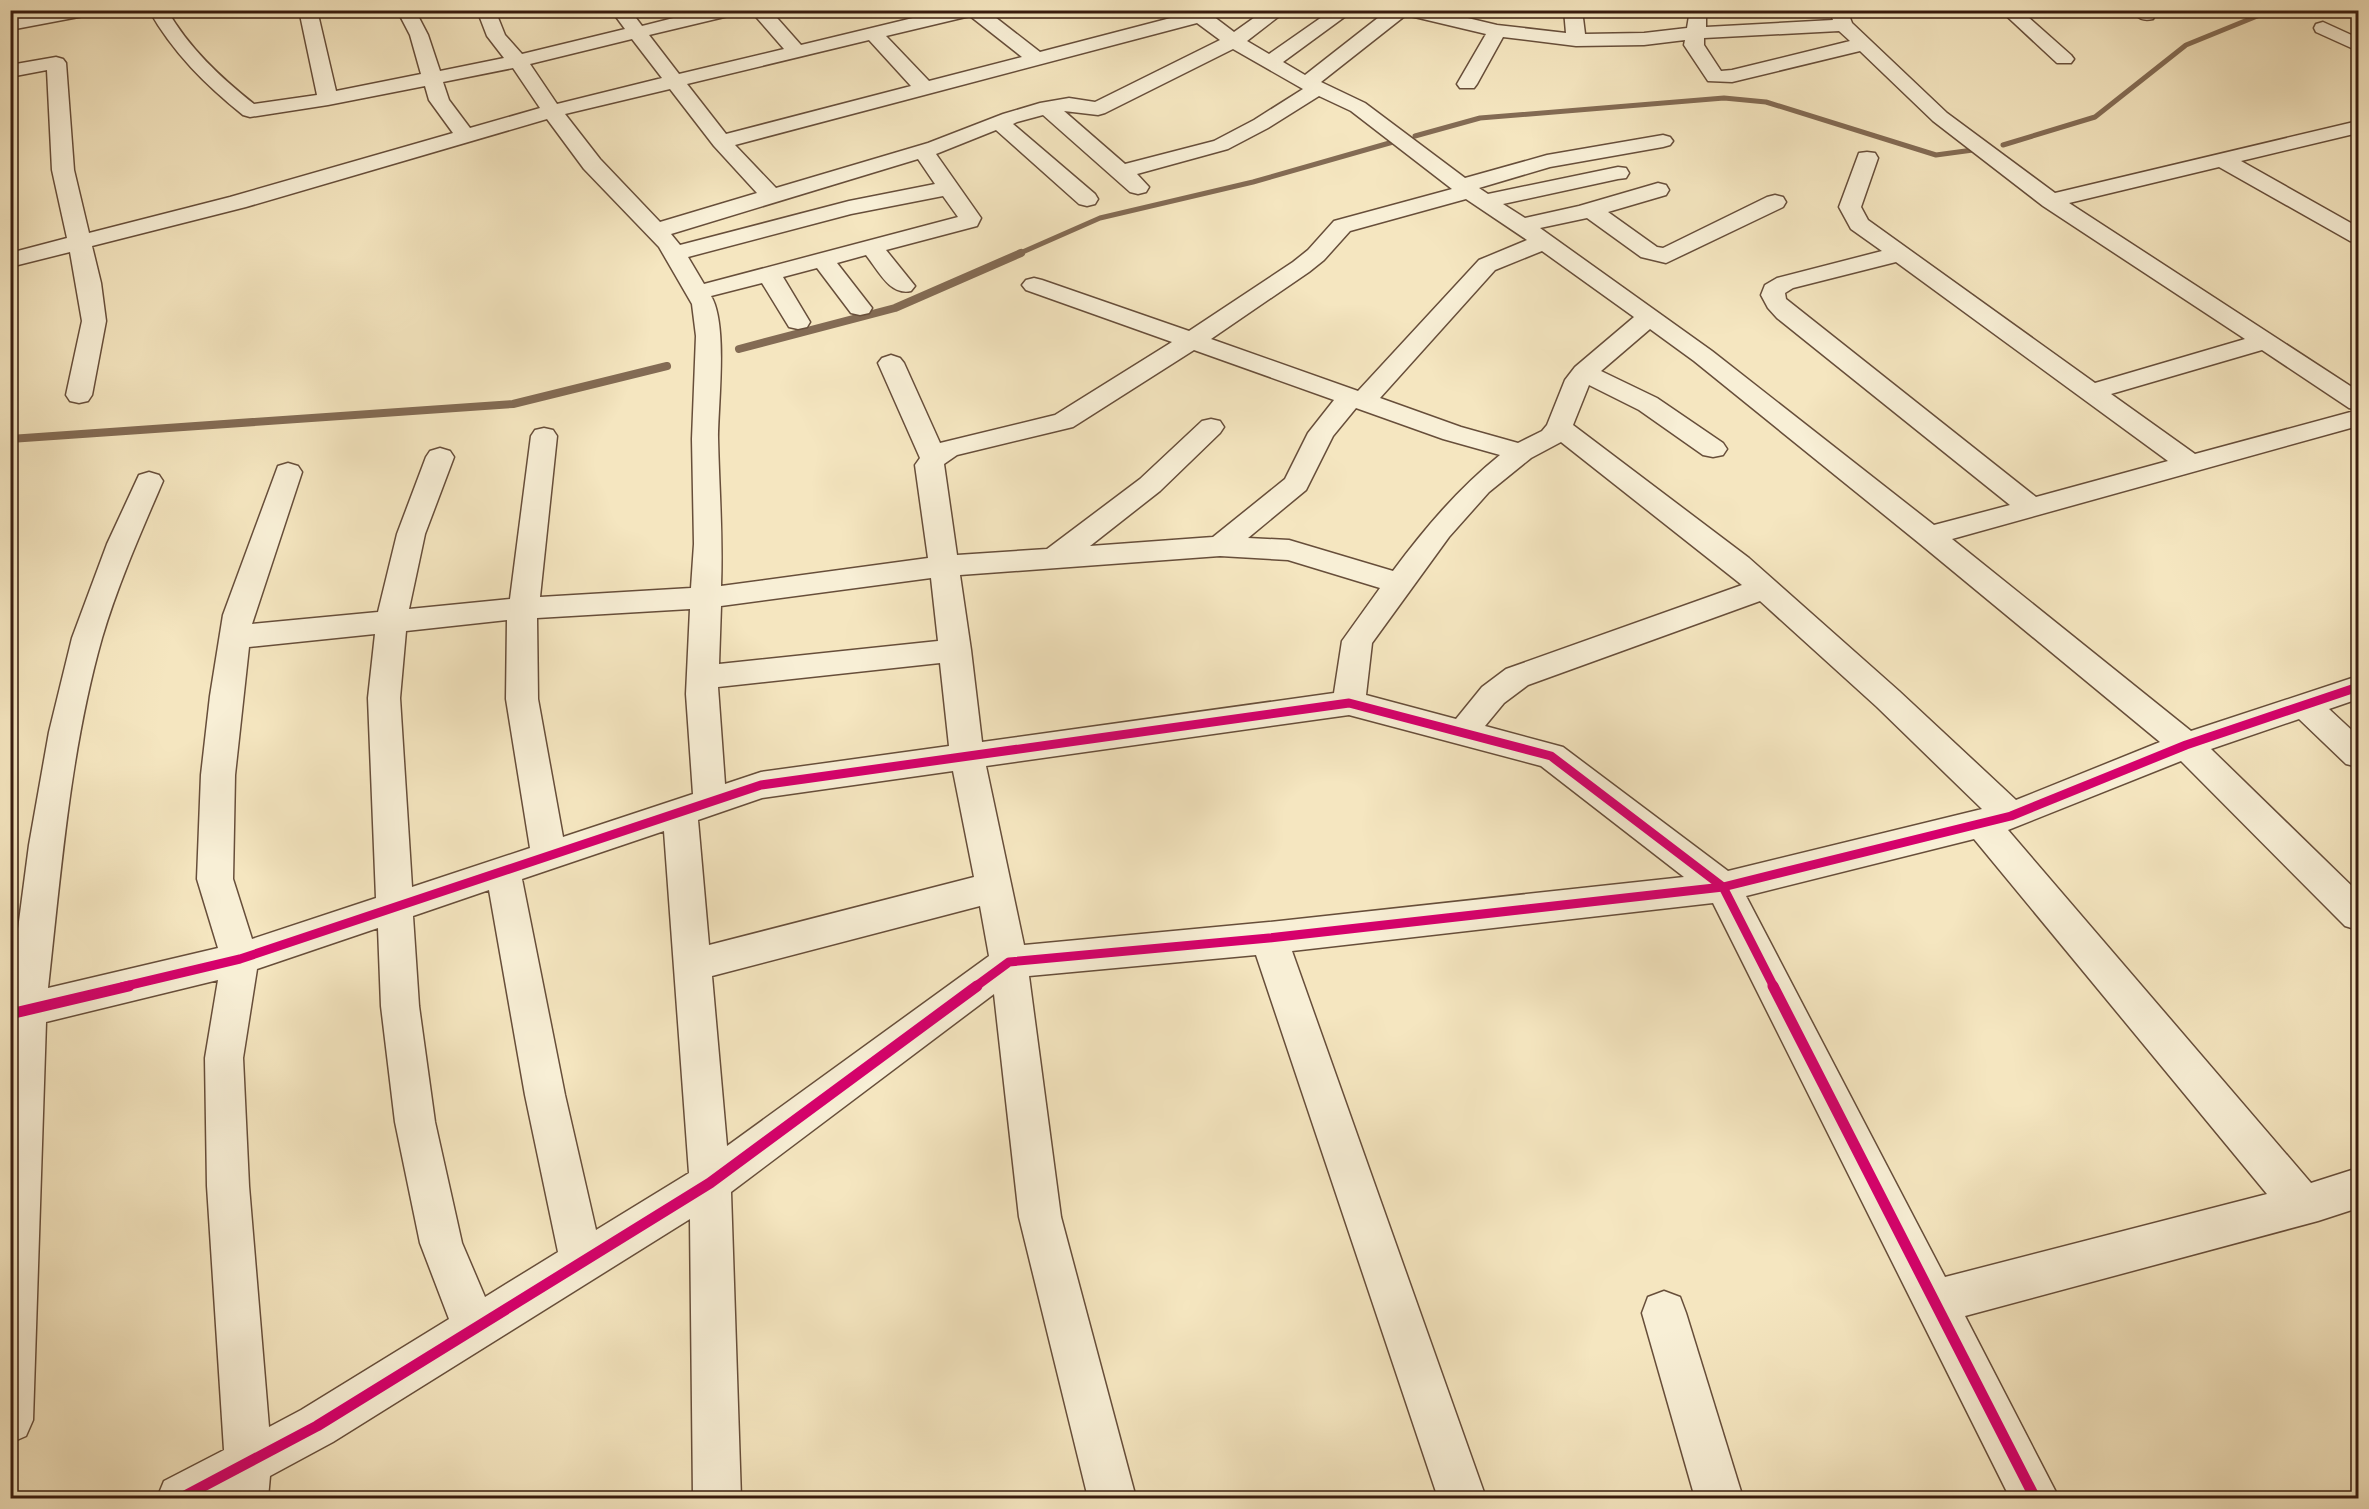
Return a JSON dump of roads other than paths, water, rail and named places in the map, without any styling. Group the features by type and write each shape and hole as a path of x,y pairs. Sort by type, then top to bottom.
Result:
{"street":[{"path":"10,24 84,10"},
{"path":"158,10 165,25 188,54 220,87 250,111 328,99 517,61 730,10"},
{"path":"308,10 328,99"},
{"path":"406,10 419,35 439,100 465,136"},
{"path":"486,10 496,36 592,164 656,231 674,254 704,304 708,336 705,439 708,544 695,807 693,965 710,1183 717,1498"},
{"path":"620,10 721,142 772,196"},
{"path":"759,10 797,52"},
{"path":"10,260 238,202 552,111 972,10 1035,58"},
{"path":"656,231 923,151 999,122 1047,107 1069,104 1098,109 1234,41 1278,10"},
{"path":"1270,63 1298,41 1345,10"},
{"path":"1573,10 1576,40"},
{"path":"1698,10 1694,45 1715,77 1725,77 1863,44"},
{"path":"2009,10 2064,59"},
{"path":"1121,172 1221,145 1261,124 1409,11 1497,32 1576,40 1644,39 1841,18 1863,44 1940,117 2051,201 2358,402"},
{"path":"721,142 1197,13 1234,41 1270,63 1358,107 1472,192 1703,356 2186,745 2358,915"},
{"path":"2323,28 2358,45"},
{"path":"1467,84 1497,32"},
{"path":"873,34 924,88"},
{"path":"10,71 56,63 63,170 89,283 94,321 79,395"},
{"path":"1047,107 1139,189"},
{"path":"999,122 1087,199"},
{"path":"2051,201 2358,127"},
{"path":"2329,134 2358,150"},
{"path":"1472,192 1547,160 1663,141"},
{"path":"697,292 969,221 970,218 923,151"},
{"path":"1867,159 1850,207 1859,224 2190,464"},
{"path":"2223,160 2358,236"},
{"path":"1112,1498 1040,1217 1009,963 967,756 956,650 929,465 939,453 959,446 1064,422 1191,341 1309,261 1342,226 1472,192 1618,173"},
{"path":"674,254 849,208 949,188"},
{"path":"1520,225 1591,210 1658,190"},
{"path":"1591,210 1649,252 1666,256 1775,202"},
{"path":"1220,546 1296,484 1321,432 1357,399 1487,266 1543,242"},
{"path":"871,247 903,286"},
{"path":"1899,254 1785,283 1773,290 1772,295 1777,304 1793,318 2032,508"},
{"path":"823,260 860,308"},
{"path":"769,274 798,322"},
{"path":"1035,285 1452,433 1521,452"},
{"path":"1349,703 1357,641 1439,530 1479,486 1521,452 1551,437 1559,428 1578,380 1584,372 1649,317"},
{"path":"2090,392 2266,341"},
{"path":"891,363 934,458"},
{"path":"1584,372 1648,404 1713,449"},
{"path":"1929,536 2358,418"},
{"path":"1057,556 1150,485 1211,427"},
{"path":"1559,428 1739,565 1888,699 1997,820 2303,1205"},
{"path":"544,436 521,629 522,699 549,856"},
{"path":"440,457 411,534 391,621 384,698 400,1006 415,1122 441,1243 475,1328"},
{"path":"246,1480 228,1186 224,1058 240,959 215,879 218,776 226,696 238,615 288,471"},
{"path":"10,1420 19,1012 65,732 87,638 121,544 149,482"},
{"path":"235,637 524,608 706,598 944,566 1057,556 1220,546 1289,550 1401,584"},
{"path":"1463,733 1489,698 1502,686 1517,677 1764,588"},
{"path":"703,677 956,650"},
{"path":"181,1498 246,1480 317,1426 710,1183 1009,963 1269,938 1723,887 1997,820 2186,745 2358,687"},
{"path":"19,1012 240,959 761,785 1349,703 1551,756 1723,887 2035,1498"},
{"path":"2304,705 2358,755"},
{"path":"503,872 523,968 544,1095 582,1262"},
{"path":"693,965 994,887"},
{"path":"1269,938 1462,1498"},
{"path":"1935,1302 2303,1205 2358,1188"},
{"path":"1664,1313 1719,1498"}],"waterway":[{"path":"2003,145 2095,117 2186,45 2272,10"},
{"path":"1415,136 1480,118 1724,98 1766,102 1936,155 1973,150"},
{"path":"1018,254 1100,218 1253,182 1393,142"},
{"path":"739,349 895,308 1021,253"},
{"path":"10,439 513,404 667,366"}]}
